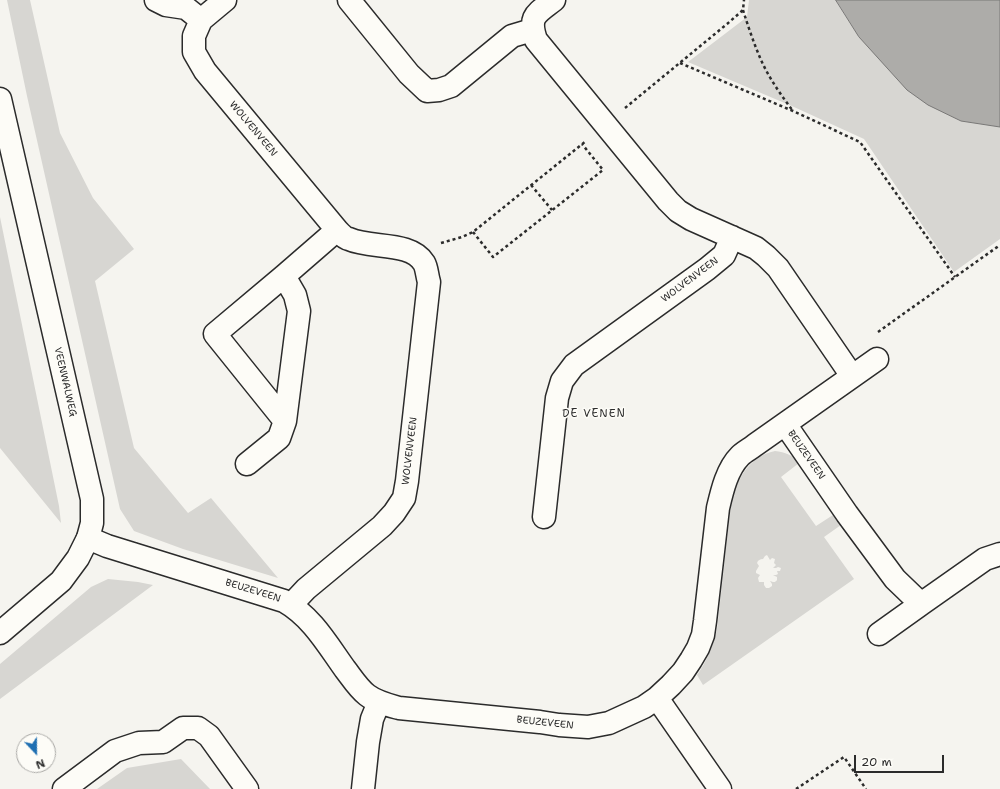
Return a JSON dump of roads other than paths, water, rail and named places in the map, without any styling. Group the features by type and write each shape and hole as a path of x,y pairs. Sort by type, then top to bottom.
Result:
{"street":[{"path":"156,0 166,5 186,8 201,20"},
{"name":"WOLVENVEEN","path":"225,0 201,20 194,36 194,52 205,71 337,230 347,239 359,243 398,248 414,253 424,264 429,282 408,481 404,498 394,513 382,526 306,589 291,605"},
{"path":"349,0 409,74 427,91 439,90 451,86 512,36 532,30"},
{"path":"554,0 536,14 532,22 532,30 536,40 668,201 678,211 691,219 756,248 778,268 852,376"},
{"name":"VEENWALWEG","path":"0,99 92,499 92,524 88,538 78,558 61,581 0,633"},
{"path":"284,420 215,334 337,230"},
{"name":"WOLVENVEEN","path":"544,517 557,398 562,380 574,365 724,255 732,236"},
{"path":"247,464 279,438 284,420 299,311 295,295 284,276"},
{"path":"785,424 877,359"},
{"name":"BEUZEVEEN","path":"88,538 107,546 284,601 303,614 314,625 357,685 368,696 379,702 399,708 588,727 609,723 644,707 657,698 683,672 698,648 702,635 705,621 718,508 722,490 729,472 739,457 785,424 847,514 895,579 921,604"},
{"path":"879,634 985,559 1000,554"},
{"path":"657,698 720,789"},
{"path":"363,789 372,719 379,702"},
{"path":"64,789 115,751 138,743 163,742 183,728 198,728 209,736 247,789"}],"district":[{"name":"DE VENEN","path":"594,414"}]}
